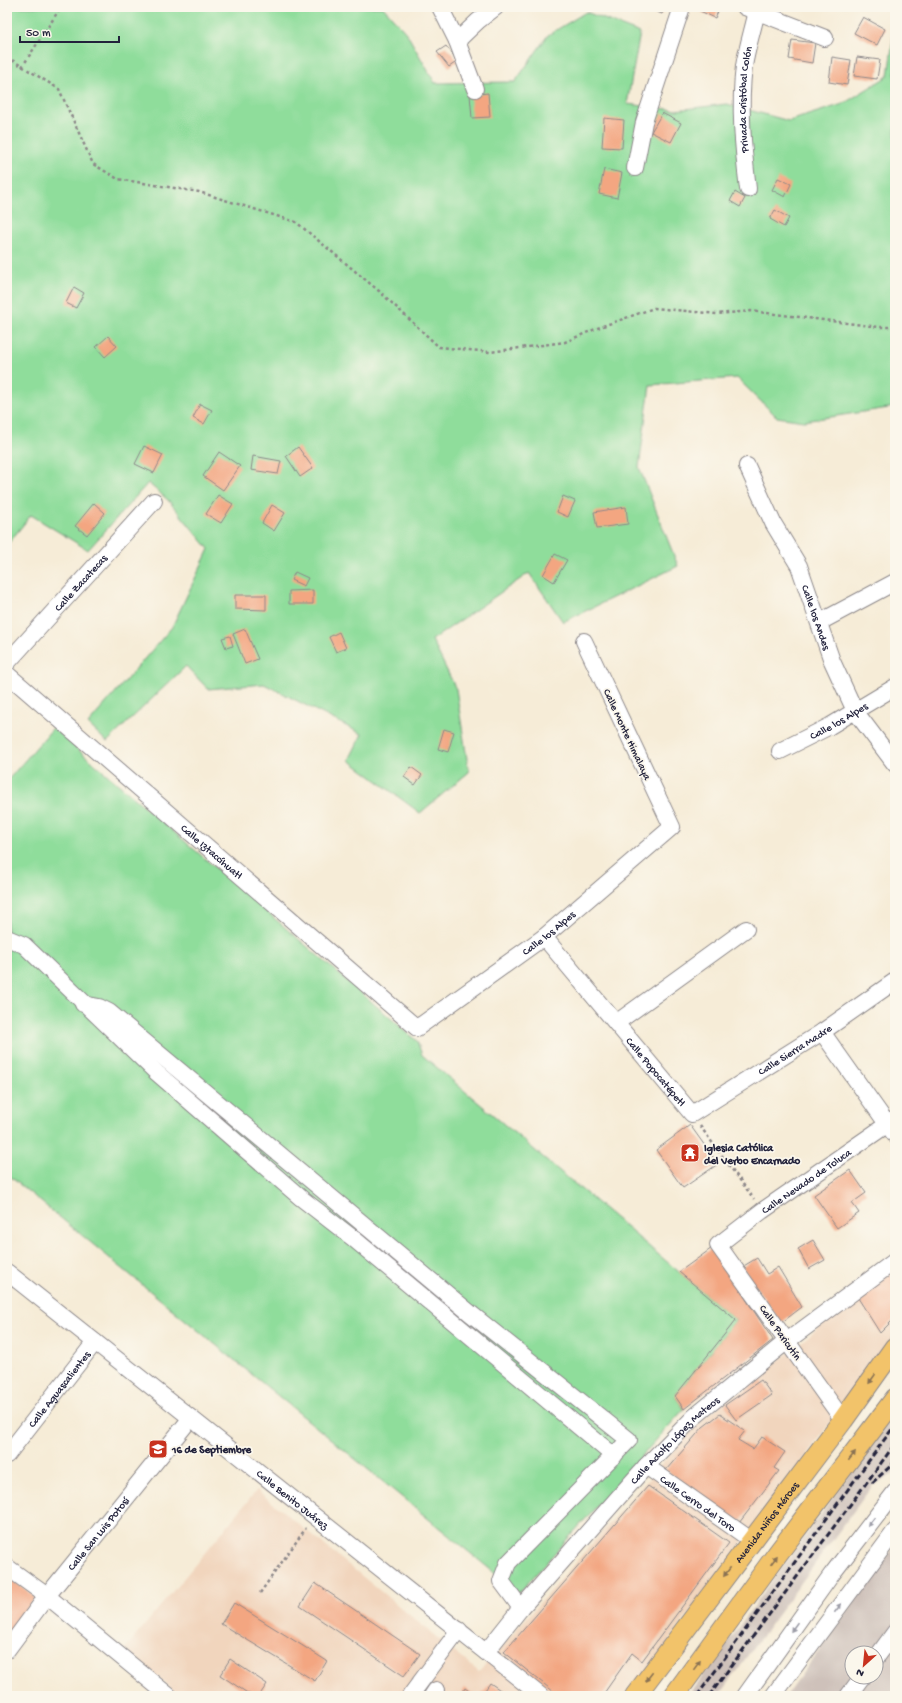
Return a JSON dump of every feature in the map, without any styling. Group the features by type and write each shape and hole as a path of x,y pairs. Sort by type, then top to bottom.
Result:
{"main road":[{"name":"Avenida Niños Héroes","path":"635,1696 751,1540 843,1420 895,1347"},
{"path":"674,1696 778,1553 895,1399"}],"street":[{"path":"440,7 457,42 475,89"},
{"path":"457,42 478,21 496,7"},
{"path":"634,168 644,122 673,30 682,7"},
{"name":"Privada Cristóbal Colón","path":"748,189 742,137 742,102 744,65 751,9 825,38"},
{"name":"Calle los Andes","path":"747,466 774,523 799,566 820,622 832,661 855,711 895,764"},
{"name":"Calle Zacatecas","path":"7,663 154,501"},
{"path":"820,622 895,582"},
{"name":"Calle Monte Himalaya","path":"584,642 672,827"},
{"name":"Calle Iztaccíhuatl","path":"7,674 417,1028"},
{"name":"Calle los Alpes","path":"780,751 830,726 895,686"},
{"name":"Calle los Alpes","path":"417,1028 544,937 672,827"},
{"path":"616,1023 746,929"},
{"name":"Calle Popocatépetl","path":"544,937 692,1114"},
{"path":"7,938 24,945 54,972 83,1004 157,1073 301,1198 366,1249 614,1456"},
{"name":"Calle Sierra Madre","path":"692,1114 822,1032 895,982"},
{"path":"83,1004 99,1006 109,1012 452,1297 629,1440 508,1563 501,1581 521,1608"},
{"path":"822,1032 893,1126"},
{"name":"Calle Nevado de Toluca","path":"718,1245 762,1211 893,1126"},
{"name":"Calle Paricutín","path":"718,1245 843,1420"},
{"name":"Calle Adolfo López Mateos","path":"486,1652 521,1608 646,1466 694,1417 787,1341 895,1261"},
{"name":"Calle Benito Juárez","path":"7,1272 541,1696"},
{"name":"Calle Aguascalientes","path":"7,1455 95,1342"},
{"name":"Calle San Luis Potosí","path":"7,1650 47,1596 191,1418"},
{"name":"Calle Cerro del Toro","path":"646,1466 751,1540"},
{"path":"745,1696 832,1574 895,1492"},
{"path":"773,1696 895,1531"},
{"path":"7,1567 47,1596 169,1696"},
{"path":"410,1696 459,1630"},
{"path":"884,1647 895,1632"},
{"path":"848,1696 856,1685"}],"path":[{"path":"22,67 62,7"},
{"path":"7,57 59,89 93,164 118,180 199,192 296,222 379,290 439,346 490,352 565,342 600,327 654,308 717,314 751,311 880,327 895,327"},
{"name":"Calle Popocatépetl","path":"692,1114 762,1211"},
{"path":"260,1593 314,1516"}],"shaded area":[{"path":"895,1267 895,1335 628,1696 180,1696 125,1649 257,1490 479,1672 699,1422 799,1345 857,1295"},
{"path":"895,1413 895,1473 872,1486 718,1696 688,1696"},
{"path":"895,1546 895,1696 786,1696"}],"green space":[{"path":"7,7 383,7 407,34 435,83 515,82 548,35 586,12 640,33 627,104 676,110 727,104 789,121 843,104 888,76 895,24 895,407 804,421 777,417 737,378 650,385 639,467 678,566 563,622 529,573 432,640 456,689 469,772 420,813 349,760 362,734 264,684 208,689 186,666 107,742 88,724 172,627 209,549 168,500 148,483 88,550 31,515 7,545"},
{"path":"53,728 417,1041 422,1055 736,1320 675,1396 684,1409 519,1593 7,1174 7,781"}],"building":[{"path":"653,7 665,7 662,14 652,10"},
{"path":"702,7 720,7 715,18 700,11"},
{"path":"863,17 885,29 877,45 854,33"},
{"path":"792,40 815,43 812,63 789,59"},
{"path":"446,46 458,61 449,67 437,52"},
{"path":"832,57 851,60 847,85 829,82"},
{"path":"857,57 880,60 877,79 854,76"},
{"path":"488,93 490,117 472,118 470,95"},
{"path":"662,113 681,123 671,142 651,132"},
{"path":"604,118 624,120 622,148 602,147"},
{"path":"604,169 622,173 617,198 599,194"},
{"path":"778,178 791,184 785,197 772,190"},
{"path":"735,192 745,198 740,207 730,201"},
{"path":"775,210 789,218 784,227 770,219"},
{"path":"74,287 84,293 76,308 66,303"},
{"path":"108,336 117,346 105,357 96,347"},
{"path":"200,404 212,410 204,424 193,418"},
{"path":"144,446 163,455 154,473 135,464"},
{"path":"298,447 313,468 300,477 286,456"},
{"path":"219,452 240,466 223,490 203,476"},
{"path":"253,456 281,461 278,474 251,470"},
{"path":"218,495 233,504 221,523 206,514"},
{"path":"563,496 575,501 568,517 557,512"},
{"path":"94,503 105,513 87,535 75,526"},
{"path":"272,505 285,513 274,531 262,523"},
{"path":"626,507 628,524 597,528 594,512"},
{"path":"555,554 567,560 554,582 543,575"},
{"path":"295,572 308,578 304,586 291,580"},
{"path":"313,590 313,604 289,604 289,591"},
{"path":"235,595 266,595 266,610 235,609"},
{"path":"245,629 258,659 245,664 233,634"},
{"path":"339,632 346,648 336,652 329,637"},
{"path":"230,636 233,646 226,648 222,638"},
{"path":"444,729 454,732 448,752 438,749"},
{"path":"411,767 422,775 415,785 404,777"},
{"path":"690,1125 718,1164 683,1188 656,1150"},
{"path":"850,1170 866,1193 852,1203 859,1213 837,1228 814,1195"},
{"path":"813,1240 825,1260 809,1269 798,1249"},
{"path":"712,1248 773,1340 684,1409 675,1396 736,1320 679,1272"},
{"path":"757,1258 767,1274 778,1267 802,1307 781,1323 742,1267"},
{"path":"895,1270 895,1318 880,1333 858,1298"},
{"path":"761,1380 772,1395 736,1420 725,1405"},
{"path":"720,1414 745,1431 738,1440 753,1449 762,1437 785,1452 774,1468 779,1471 739,1523 666,1470 703,1427"},
{"path":"648,1486 729,1543 642,1661 632,1653 602,1696 559,1696 504,1652"},
{"path":"7,1576 36,1597 7,1637"},
{"path":"315,1583 420,1654 404,1676 300,1606"},
{"path":"234,1603 327,1661 315,1681 221,1624"},
{"path":"230,1659 267,1684 259,1696 252,1696 220,1675"},
{"path":"490,1683 509,1696 481,1696"},
{"path":"465,1688 476,1696 460,1696"}],"railway":[{"path":"697,1696 895,1425"},
{"path":"709,1696 895,1444"},
{"path":"872,1483 895,1462"}],"place":[{"name":"Iglesia Católica del Verbo Encarnado","path":"690,1153"},
{"name":"16 de Septiembre","path":"158,1449"}]}
